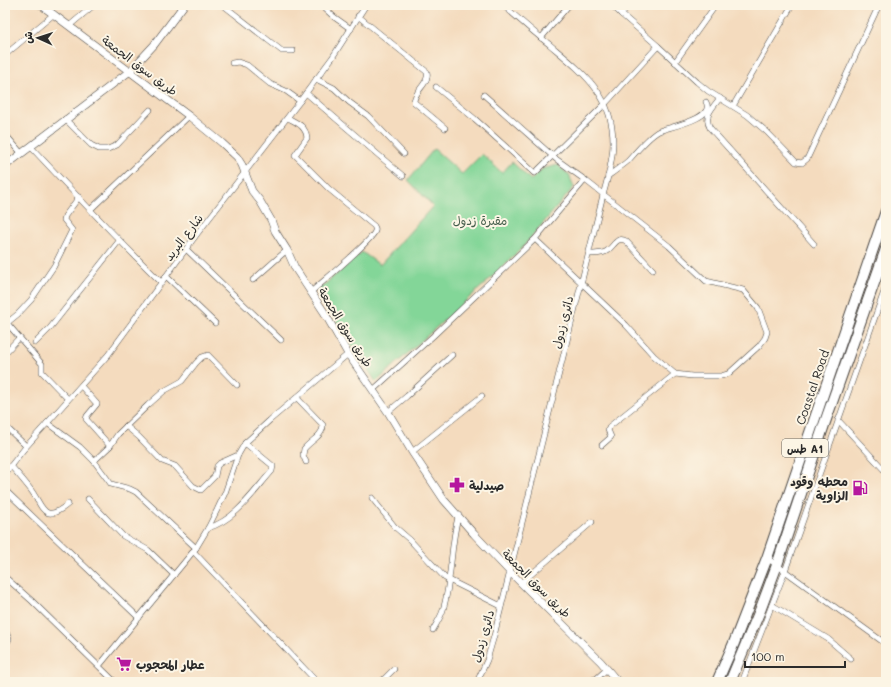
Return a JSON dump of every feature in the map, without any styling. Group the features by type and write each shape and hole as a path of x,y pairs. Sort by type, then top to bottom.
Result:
{"highway":[{"name":"Coastal Road","path":"717,682 767,558 886,211"},
{"name":"Coastal Road","path":"730,682 761,608 781,568 824,425 886,249"}],"street":[{"name":"طريق سوق الجمعة","path":"41,5 130,71 230,150 239,161 252,191 260,200 295,268 324,312 348,354 388,412 412,452 444,500 510,572 607,669 618,682"},
{"path":"69,26 94,5"},
{"path":"5,166 130,71 154,45 184,5"},
{"path":"223,5 282,51 292,51"},
{"path":"321,5 334,17 351,29"},
{"name":"شارع البريد","path":"5,473 26,446 108,355 186,249 288,118 351,29 366,5"},
{"name":"دائرى زدول","path":"477,682 490,650 510,572 604,195 612,156 613,142 611,123 605,104 597,89 586,76 502,5"},
{"path":"541,38 569,5"},
{"path":"612,5 696,82 733,106 766,132 796,162 800,163 805,162 879,5"},
{"path":"621,14 629,5"},
{"path":"733,106 792,5"},
{"path":"675,62 712,9"},
{"path":"5,55 54,14"},
{"path":"358,16 426,72 427,79 415,97 414,102 445,128"},
{"path":"436,86 535,173 605,104 658,46"},
{"path":"232,63 238,62 247,65 270,84 286,91 300,101"},
{"path":"316,79 334,88 349,102 368,116 404,154"},
{"path":"306,93 403,176"},
{"path":"484,95 577,176 585,180 654,233 706,280 711,283 743,290 759,310 767,332 765,338 749,357 728,374 721,376 692,376 675,374 654,356 626,325 535,238"},
{"path":"720,98 707,117 707,123 710,128 814,244"},
{"path":"608,176 622,166 656,133 698,118 707,109 706,102"},
{"path":"66,119 91,144 99,149 108,149 117,145 150,110"},
{"path":"91,209 188,116"},
{"path":"288,118 302,126 306,132 307,138 295,155 318,179 375,228 375,233 365,243 311,292"},
{"path":"5,134 22,154"},
{"path":"31,147 91,209 119,241 162,283"},
{"path":"373,390 535,238 585,180"},
{"path":"68,399 42,372 42,364 6,322 18,314 31,300 54,266 70,237 72,230 64,220 65,216 79,197"},
{"path":"589,254 606,252 618,240 624,240 653,270"},
{"path":"35,344 50,328 119,241"},
{"path":"186,249 282,340"},
{"path":"253,280 287,250"},
{"path":"166,276 215,323"},
{"path":"742,682 772,605 781,568 838,420 886,289 874,284"},
{"path":"5,353 19,338"},
{"path":"99,666 194,550 208,528 225,493 238,455 245,443 348,354"},
{"path":"94,461 110,446 118,434 126,426 164,391 182,381 196,363 205,356 208,355 237,385"},
{"path":"388,412 452,355"},
{"path":"602,445 611,437 608,430 610,426 675,374"},
{"path":"81,386 97,404 86,419 110,446"},
{"path":"412,452 482,396"},
{"path":"297,398 323,425 322,432 304,449 303,455 306,462"},
{"path":"838,420 886,472"},
{"path":"47,423 80,447 94,461 111,484 136,492 194,550 317,682"},
{"path":"5,426 26,446"},
{"path":"126,426 162,461 175,466 193,486 201,490 215,476 217,466 220,463 238,455"},
{"path":"208,528 217,526 228,519 272,471 273,466 245,443"},
{"path":"11,466 31,490 43,510 49,513 54,513 58,512 68,504"},
{"path":"5,490 139,618"},
{"path":"372,498 399,531 410,540 438,572 449,580 501,606"},
{"path":"88,499 123,536 148,550 174,575"},
{"path":"433,630 443,612 449,580 454,533 458,517"},
{"path":"521,583 592,522"},
{"path":"767,558 886,644"},
{"path":"5,577 32,601 115,682"},
{"path":"772,605 828,638 851,659"},
{"path":"5,630 8,639 5,646"},
{"path":"381,682 394,669"},
{"path":"584,682 596,679 607,669"}],"green space":[{"name":"مقبرة زدول","path":"434,149 462,174 482,154 502,173 512,162 531,180 542,169 558,165 569,175 574,187 522,248 489,280 376,382 317,291 362,252 380,265 433,206 408,180"}],"place":[{"name":"صيدلية","path":"457,485"},
{"name":"محطه وقود الزاوية","path":"860,488"},
{"name":"عطار المحجوب","path":"124,664"}]}
